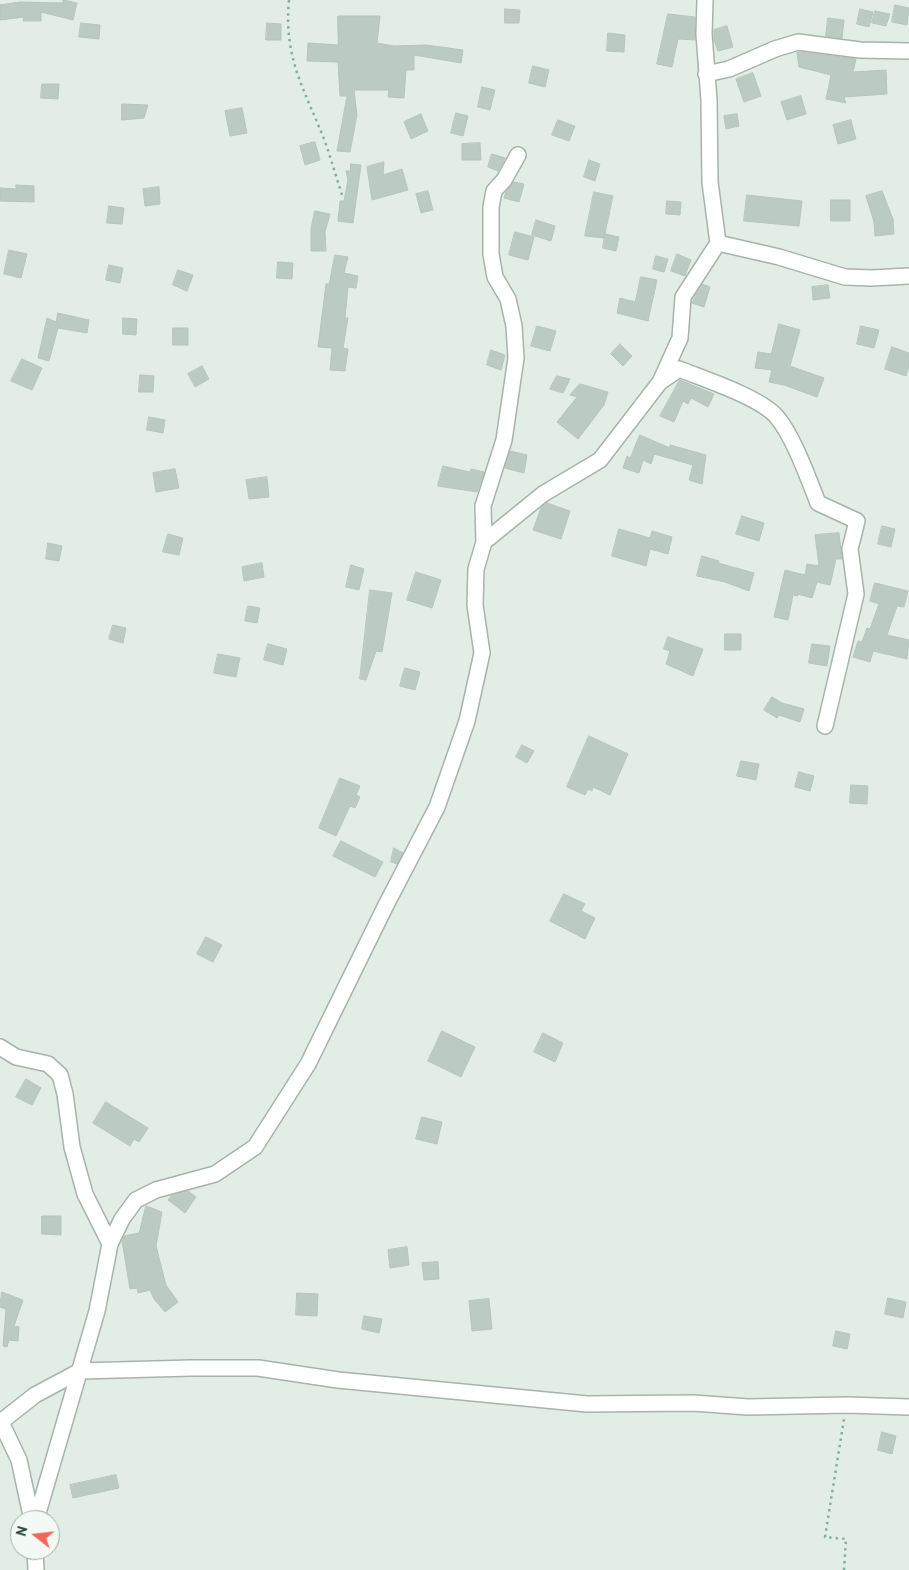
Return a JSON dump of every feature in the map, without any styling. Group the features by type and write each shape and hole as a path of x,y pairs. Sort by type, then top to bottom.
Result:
{"street":[{"path":"484,542 543,494 600,460 660,382 680,338 683,297 718,243 710,182 709,100 704,34 705,0"},
{"path":"706,74 729,68 775,49 798,42 860,50 909,51"},
{"path":"39,1510 97,1311 110,1244 122,1219 136,1200 156,1190 215,1174 255,1147 308,1064 385,907 437,807 467,721 482,653 475,605 476,569 484,542 483,506 504,440 516,358 514,326 508,299 495,277 491,254 491,207 494,191 504,180 518,155"},
{"path":"718,243 779,257 845,277 909,276"},
{"path":"660,382 679,369 758,403 776,416 788,436 818,503 857,521 850,549 856,594 825,726"},
{"path":"0,1047 16,1057 48,1064 60,1075 65,1094 71,1139 85,1194 110,1244"},
{"path":"30,1510 19,1460 1,1420 35,1395 80,1370 258,1368 338,1380 587,1404 693,1403 748,1407 846,1405 909,1407"}],"path":[{"path":"289,0 287,25 293,60 305,98 326,146 342,195"},
{"path":"844,1570 846,1539 825,1537 846,1405"}],"building":[{"path":"63,0 77,3 73,20 41,12 41,21 23,21 24,17 0,20 0,5 20,2 63,3"},
{"path":"895,5 909,8 907,25 892,22"},
{"path":"505,9 520,10 519,23 505,23"},
{"path":"860,9 873,12 869,27 857,24"},
{"path":"875,11 890,14 886,26 872,23"},
{"path":"668,14 695,17 695,40 678,39 672,67 657,64"},
{"path":"338,16 380,16 377,43 394,46 426,45 463,50 461,63 414,55 414,70 406,70 404,98 388,97 389,90 354,90 357,115 350,152 337,151 347,96 340,96 338,62 307,61 308,43 338,45"},
{"path":"828,18 844,20 842,38 826,36"},
{"path":"81,23 100,25 99,39 79,37"},
{"path":"267,23 281,24 281,40 266,40"},
{"path":"727,26 733,47 718,51 714,40 714,30"},
{"path":"608,33 625,35 624,52 607,51"},
{"path":"797,53 856,59 853,72 886,70 887,94 844,97 846,103 826,99 831,75 799,67"},
{"path":"533,66 549,70 545,87 529,83"},
{"path":"753,73 761,96 744,102 736,79"},
{"path":"42,84 59,84 58,99 41,98"},
{"path":"482,87 495,90 490,110 478,107"},
{"path":"801,96 806,114 787,120 781,102"},
{"path":"122,104 148,105 144,118 122,120"},
{"path":"242,108 247,133 230,136 225,111"},
{"path":"456,113 468,116 463,136 451,133"},
{"path":"421,114 428,131 411,139 404,122"},
{"path":"737,114 739,126 726,129 724,116"},
{"path":"558,120 575,126 569,141 552,135"},
{"path":"851,120 856,139 838,144 833,125"},
{"path":"315,142 320,160 305,165 300,146"},
{"path":"480,143 481,160 462,160 462,144"},
{"path":"492,154 505,158 498,171 488,167"},
{"path":"589,160 600,164 595,181 584,177"},
{"path":"384,162 383,175 402,169 408,190 372,200 367,167"},
{"path":"351,164 361,165 353,223 338,221 340,201 344,201 348,180 346,171 350,171"},
{"path":"514,182 524,184 519,202 504,198"},
{"path":"16,185 34,186 34,202 0,201 0,188 16,189"},
{"path":"159,187 160,204 145,206 143,189"},
{"path":"428,191 433,210 421,213 416,194"},
{"path":"882,191 893,219 894,234 875,236 874,222 866,196"},
{"path":"594,192 613,196 604,238 585,236"},
{"path":"747,195 802,201 799,226 744,221"},
{"path":"831,200 850,200 850,221 831,221"},
{"path":"667,201 681,202 680,215 666,214"},
{"path":"109,206 124,208 122,224 107,223"},
{"path":"315,211 330,214 325,232 326,251 311,251 311,229"},
{"path":"536,220 555,226 551,241 532,235"},
{"path":"515,232 534,237 528,260 509,255"},
{"path":"605,234 619,237 616,251 603,248"},
{"path":"9,250 27,254 21,278 4,274"},
{"path":"677,254 691,260 685,276 671,271"},
{"path":"335,255 348,257 344,273 358,276 356,288 348,287 345,318 348,318 343,348 348,349 345,371 330,370 332,348 318,347 326,284 329,284"},
{"path":"656,256 668,259 664,272 653,269"},
{"path":"278,262 293,263 292,279 277,278"},
{"path":"109,265 123,268 120,283 106,280"},
{"path":"178,270 193,275 187,291 173,285"},
{"path":"641,277 657,280 648,321 617,313 620,298 635,302"},
{"path":"702,284 710,287 704,307 692,303"},
{"path":"828,285 830,298 813,300 812,287"},
{"path":"58,313 89,320 87,333 58,328 49,361 38,358 47,318 56,322"},
{"path":"123,318 137,319 136,335 123,334"},
{"path":"779,324 800,330 790,366 824,378 817,397 784,385 769,382 772,370 755,368 758,352 771,354"},
{"path":"537,326 556,331 550,351 531,346"},
{"path":"861,326 879,330 874,348 857,344"},
{"path":"173,328 188,328 188,345 173,345"},
{"path":"620,344 632,356 623,366 611,354"},
{"path":"892,347 909,353 909,366 906,376 885,369"},
{"path":"491,350 505,355 501,370 487,365"},
{"path":"22,359 42,368 32,390 11,381"},
{"path":"202,366 209,379 195,387 188,374"},
{"path":"140,375 154,376 153,392 139,392"},
{"path":"557,376 570,379 563,393 550,389"},
{"path":"680,380 714,394 708,407 691,398 688,404 683,401 674,422 660,416"},
{"path":"580,384 608,392 604,405 578,439 557,422 577,397 570,395"},
{"path":"149,417 165,420 163,433 147,430"},
{"path":"640,435 670,448 670,445 706,455 702,484 689,480 693,465 654,454 651,464 643,460 639,473 623,468 627,456 630,458"},
{"path":"510,451 527,455 524,473 505,468"},
{"path":"443,466 470,472 471,469 484,472 477,492 438,486"},
{"path":"175,469 179,488 156,492 153,473"},
{"path":"267,477 269,497 249,499 246,480"},
{"path":"547,503 570,511 561,539 533,530 541,508"},
{"path":"742,516 764,523 759,541 736,534"},
{"path":"882,526 895,529 891,547 878,544"},
{"path":"619,529 650,538 652,531 672,537 668,554 650,549 646,566 612,556"},
{"path":"839,533 842,559 836,559 830,585 817,582 812,598 798,594 798,596 793,595 788,620 774,617 785,570 805,575 807,564 819,566 815,535"},
{"path":"168,534 183,538 179,555 163,552"},
{"path":"48,543 62,546 59,561 46,559"},
{"path":"702,556 719,561 718,563 754,573 749,591 725,582 697,576"},
{"path":"262,563 264,577 244,581 242,567"},
{"path":"351,565 364,569 359,590 346,587"},
{"path":"416,572 441,580 432,608 407,600"},
{"path":"875,583 908,591 904,607 897,606 887,635 909,640 907,659 873,651 870,662 853,657 858,641 862,642 867,628 870,629 879,604 870,601"},
{"path":"370,590 392,593 382,652 376,651 366,680 360,679"},
{"path":"248,606 260,608 257,623 245,621"},
{"path":"113,625 126,628 123,643 109,639"},
{"path":"725,634 741,634 741,650 725,650"},
{"path":"668,637 703,649 693,676 666,664 670,651 664,649"},
{"path":"268,644 287,649 283,665 264,660"},
{"path":"812,644 830,646 827,666 809,663"},
{"path":"218,654 240,658 236,677 214,673"},
{"path":"405,668 420,672 415,690 400,686"},
{"path":"772,697 782,703 804,709 800,722 779,715 777,718 764,710"},
{"path":"589,736 628,754 610,795 593,787 592,791 588,789 585,795 567,787"},
{"path":"522,745 534,751 527,763 516,757"},
{"path":"741,761 759,764 756,780 737,776"},
{"path":"799,772 814,776 810,791 795,787"},
{"path":"340,778 360,786 356,795 360,797 355,808 350,806 336,836 319,828"},
{"path":"851,785 868,786 867,804 850,803"},
{"path":"341,841 383,862 375,877 333,856"},
{"path":"394,848 403,853 397,864 391,862"},
{"path":"564,894 585,904 581,911 595,918 585,939 550,921"},
{"path":"206,937 222,945 213,962 197,954"},
{"path":"442,1031 475,1047 461,1077 428,1061"},
{"path":"543,1033 563,1043 555,1062 534,1052"},
{"path":"26,1079 41,1088 32,1105 16,1097"},
{"path":"106,1102 148,1128 139,1142 134,1139 130,1146 93,1123"},
{"path":"422,1117 442,1122 437,1144 416,1139"},
{"path":"188,1191 196,1197 185,1213 168,1200 171,1196"},
{"path":"146,1206 162,1212 156,1246 166,1285 178,1302 165,1312 154,1299 150,1290 138,1293 137,1288 130,1289 122,1241 124,1236 139,1233"},
{"path":"42,1216 61,1216 61,1235 42,1234"},
{"path":"407,1247 409,1265 390,1268 388,1250"},
{"path":"438,1262 439,1279 424,1280 422,1263"},
{"path":"2,1292 23,1300 14,1326 19,1327 18,1341 9,1340 7,1347 3,1346 6,1309 0,1307"},
{"path":"297,1293 318,1294 317,1316 296,1315"},
{"path":"888,1298 906,1302 903,1318 885,1314"},
{"path":"489,1299 492,1329 472,1331 469,1301"},
{"path":"364,1316 382,1319 379,1333 362,1329"},
{"path":"836,1331 850,1334 847,1349 833,1346"},
{"path":"882,1432 896,1436 892,1454 878,1450"},
{"path":"116,1475 119,1488 73,1498 70,1485"}]}
